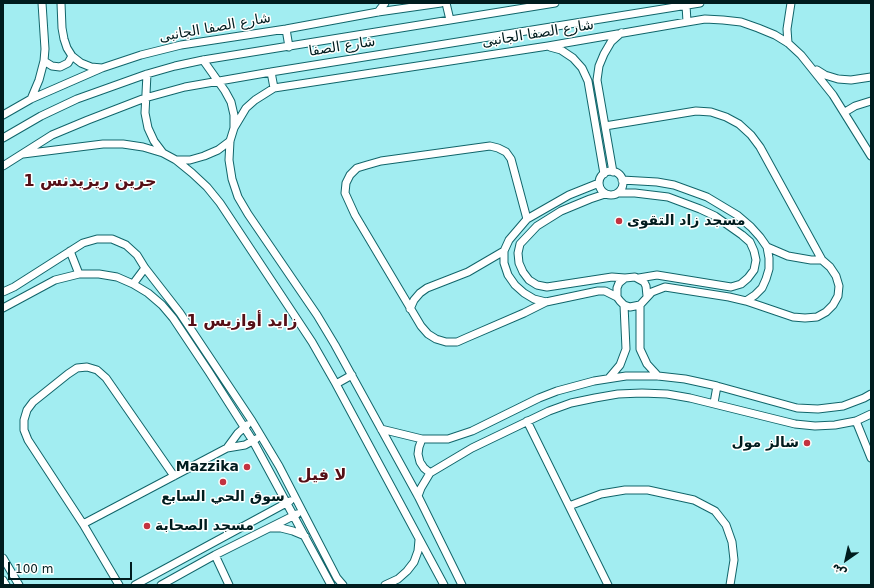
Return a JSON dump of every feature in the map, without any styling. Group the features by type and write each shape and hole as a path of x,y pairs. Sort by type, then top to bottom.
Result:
{"street":[{"path":"31,99 39,80 44,61 45,49 42,3"},
{"path":"60,3 64,39 72,56 81,63 91,67 102,68"},
{"path":"378,12 385,3"},
{"name":"شارع الصفا الجانبى","path":"3,115 31,99 102,68 141,55 182,45 440,3"},
{"path":"446,3 450,20"},
{"name":"شارع الصفا","path":"3,138 41,116 77,99 147,74 203,60 555,3"},
{"name":"شارع الصفا","path":"3,166 52,135 145,98 186,87 700,3"},
{"path":"788,43 787,29 791,3"},
{"path":"686,5 687,22"},
{"name":"شارع الصفا الجانبى","path":"274,88 548,46 705,20 741,22 764,30 788,43 813,68"},
{"path":"286,29 289,47"},
{"path":"613,172 597,80 599,66 604,54 611,42 621,33"},
{"path":"548,46 561,50 573,58 582,68 588,81 604,174"},
{"path":"44,61 52,66 60,67 68,63 72,56"},
{"path":"203,60 231,102 234,115 234,128"},
{"path":"813,68 825,75 838,79 851,80 871,77"},
{"path":"813,68 845,112 871,156"},
{"path":"271,72 274,88 254,100 246,108 234,128 230,141 229,160 232,179 238,197 317,315 352,375 418,496 462,585"},
{"path":"147,74 145,113 148,128 154,141 163,153"},
{"path":"845,112 855,106 871,101"},
{"path":"606,126 696,111 711,112 726,117 739,124 751,135 760,147 822,260 836,276 839,286 838,296 833,306 817,317 805,318 793,316 729,297 665,287 646,296"},
{"path":"176,160 190,160 204,156 218,150 230,141"},
{"path":"19,155 103,144 130,145 163,153 176,160 202,182 220,203 305,330 336,384 444,585"},
{"path":"527,219 511,159 506,152 490,146 481,146 381,161 357,168 350,174 346,183 345,193 349,203 410,309 428,334 436,339 452,342 501,324 546,302 558,298 605,291 617,296 624,305 626,349 620,365 609,378"},
{"path":"605,194 602,191 599,179 604,174 613,172 620,176 623,184 614,195 605,194 576,204 537,226 520,244 518,254 519,263 529,280 542,286 556,286 606,278 625,278"},
{"path":"622,180 657,182 691,190 723,206 751,227 766,247 769,258 769,269 762,288 746,301"},
{"path":"546,302 534,299 515,285 508,275 504,263 504,251 509,240 527,219 569,195 599,183"},
{"path":"617,296 617,288 619,283 630,276 640,278 657,275 731,287 741,284 748,278 754,270 756,260 750,242 715,216 684,202 652,194 618,192"},
{"path":"742,236 751,227"},
{"path":"3,292 14,287 83,243 97,239 112,239 126,245 137,256 184,319 252,421 279,466 342,585"},
{"path":"509,240 520,244"},
{"path":"766,247 788,256 811,260 822,260"},
{"path":"70,251 79,274"},
{"path":"410,309 414,300 427,288 468,272 504,251"},
{"path":"133,284 145,268"},
{"path":"3,299 3,308 55,280 79,274 99,274 116,277 133,284 148,293 162,305 173,318 253,441 331,585"},
{"path":"640,278 646,286 647,291 646,296 640,305 640,349 647,364 658,376"},
{"path":"556,286 558,298"},
{"path":"729,297 731,287"},
{"path":"624,305 635,307 640,305"},
{"path":"119,585 83,524 28,440 24,430 24,420 27,410 32,402 77,368 87,367 97,370 106,378 174,476"},
{"path":"336,384 352,375"},
{"path":"381,429 422,440 448,439 460,436 494,421 539,398 557,391 575,385 626,376 658,376 685,379 718,386 797,408 818,409 843,406 871,394"},
{"path":"714,403 718,386"},
{"path":"418,496 430,473 472,448 549,411 571,403 595,398 618,394 666,394 714,403 795,424 815,426 828,426 856,421 871,414"},
{"path":"227,448 244,427 252,421"},
{"path":"527,421 608,585"},
{"path":"856,421 871,458"},
{"path":"83,524 227,448 245,445 261,436"},
{"path":"422,440 418,454 420,462 430,473"},
{"path":"569,506 601,494 625,490 648,490 694,500 715,511 726,525 732,542 734,560 730,585"},
{"path":"136,585 295,498"},
{"path":"160,585 302,511"},
{"path":"269,528 281,528 305,536"},
{"path":"385,585 398,579 407,572 414,562 418,551 419,540"},
{"path":"215,555 229,585"},
{"path":"3,558 18,585"},
{"path":"167,568 173,578"},
{"path":"3,580 6,585"}],"place":[{"name":"مسجد زاد التقوى","path":"619,221"},
{"name":"شالز مول","path":"807,443"},
{"name":"Mazzika","path":"247,467"},
{"name":"سوق الحي السابع","path":"223,482"},
{"name":"مسجد الصحابة","path":"147,526"}],"district":[{"name":"جرين ريزيدنس 1","path":"90,182"},
{"name":"زايد أوازيس 1","path":"242,322"},
{"name":"لا فيل","path":"322,476"}]}
